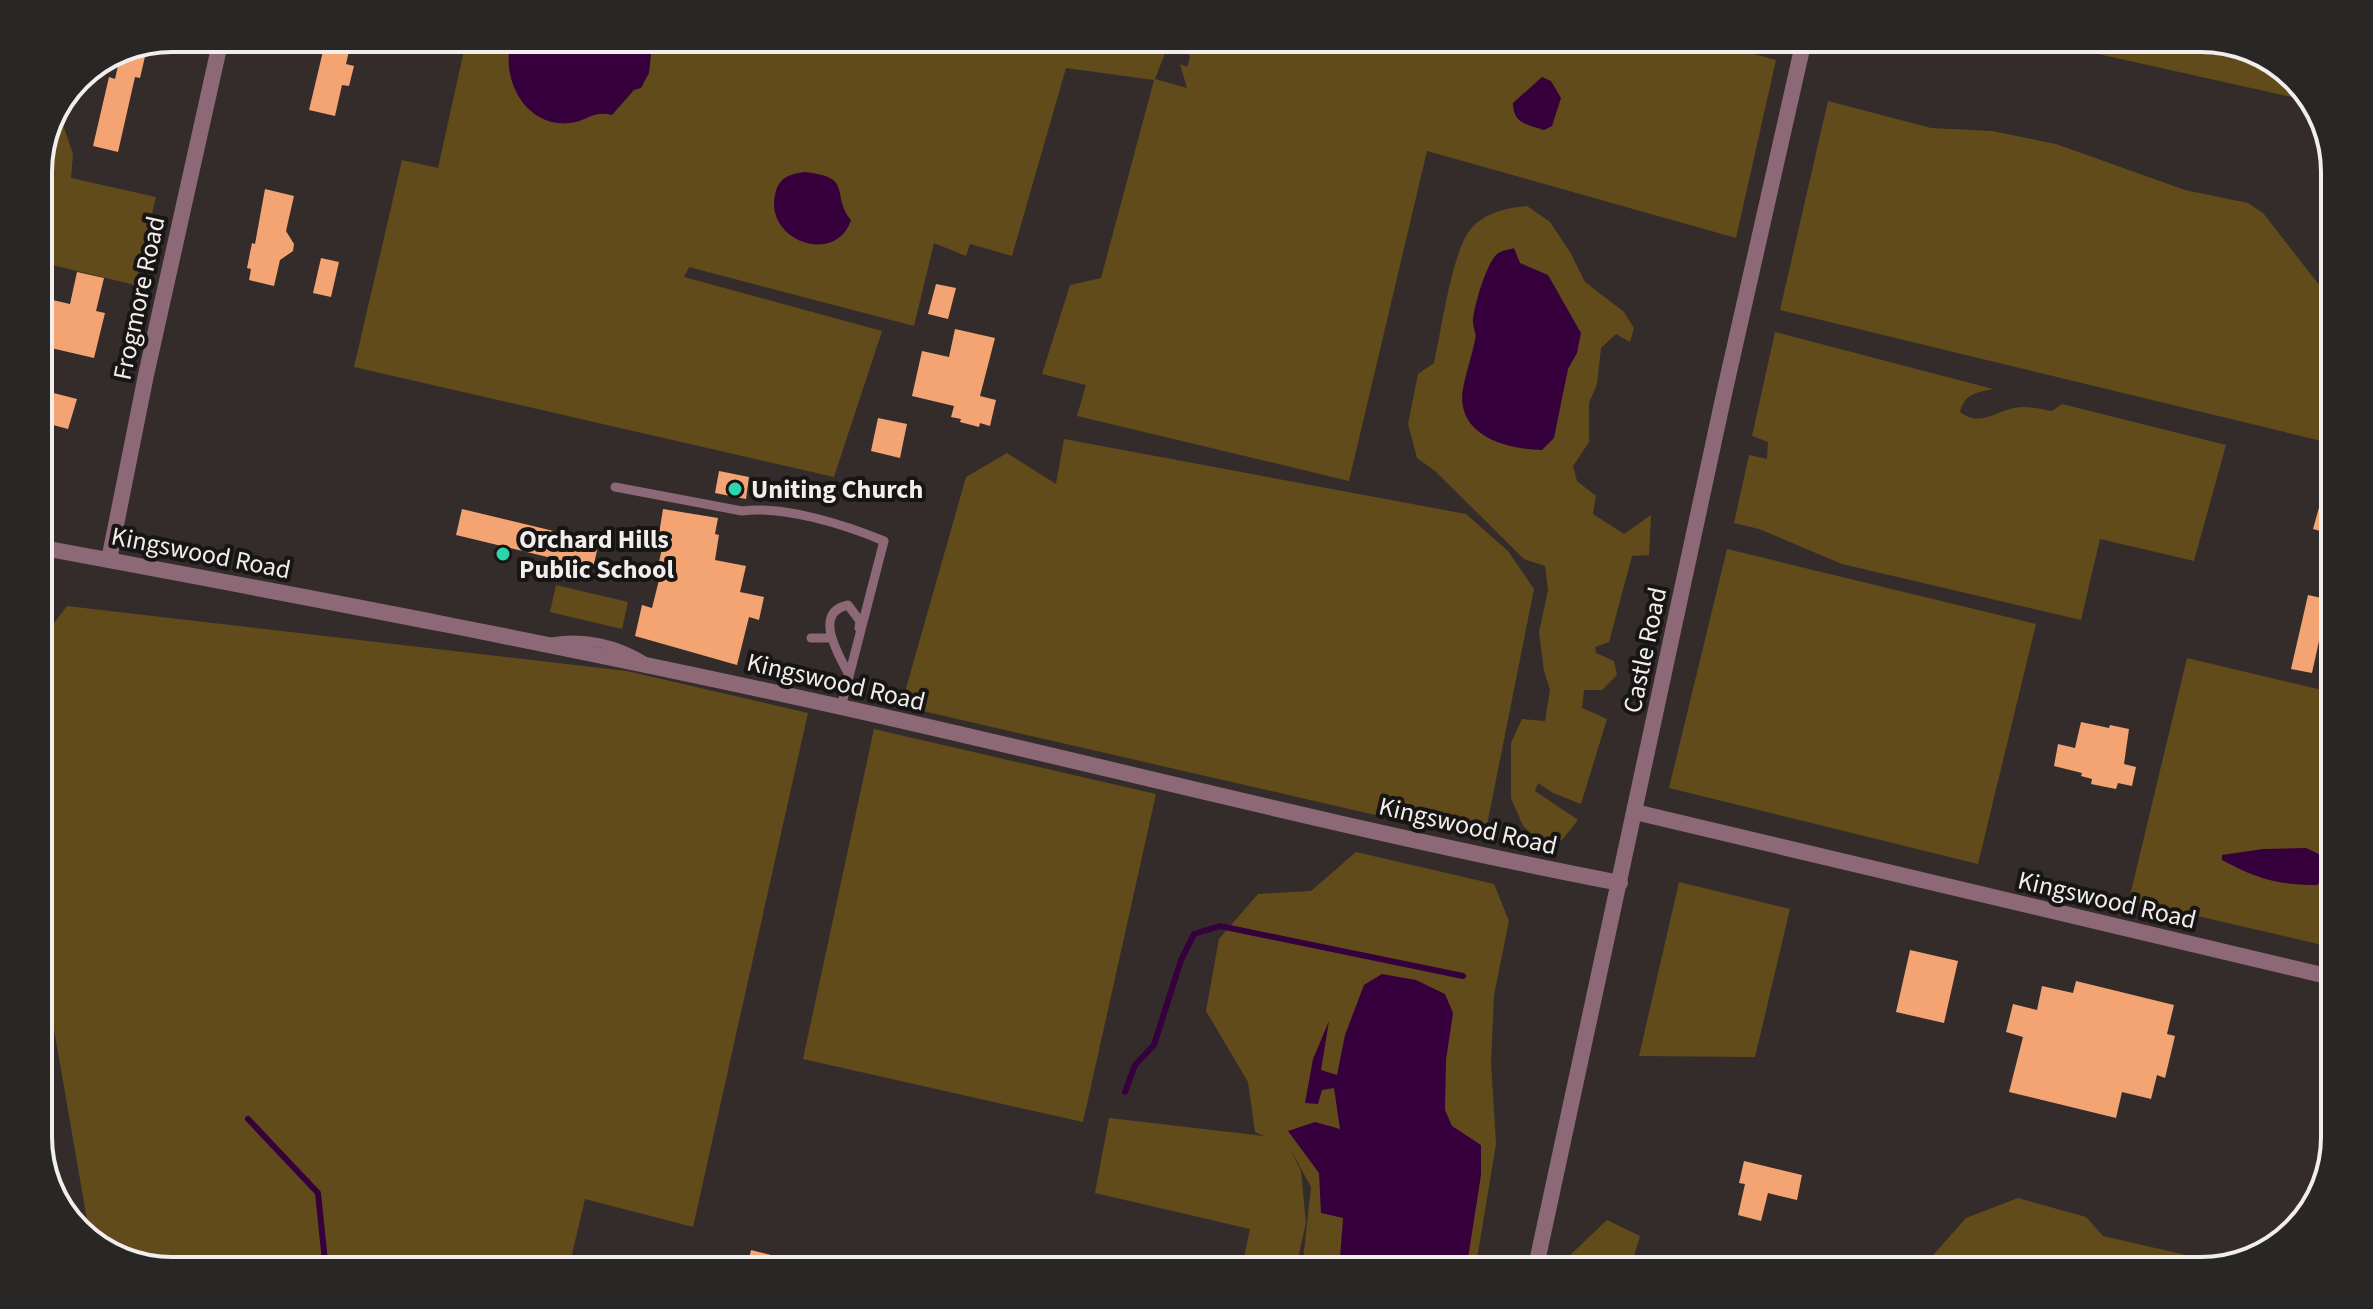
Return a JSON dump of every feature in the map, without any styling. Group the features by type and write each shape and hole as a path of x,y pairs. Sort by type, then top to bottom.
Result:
{"street":[{"name":"Frogmore Road","path":"109,560 146,375 218,52"},
{"name":"Castle Road","path":"1538,1257 1726,385 1801,52"},
{"name":"Kingswood Road","path":"52,550 654,666 1507,861 1620,883"},
{"name":"Kingswood Road","path":"1635,812 2321,975"}],"lane":[{"path":"615,487 742,511 756,509 839,523 884,541 841,707"},
{"path":"849,675 831,638 829,625 831,614 839,607 848,605 855,611 860,621 858,640"},
{"path":"811,638 831,638"}],"shaded area":[{"path":"464,52 1166,52 1155,79 1187,88 1180,64 1187,67 1189,52 1747,52 1776,60 1736,238 1427,151 1349,481 1077,416 1086,385 1042,374 1070,285 1101,278 1154,80 1066,68 1012,256 970,244 966,256 934,243 914,326 689,267 684,277 882,331 834,477 354,367 402,160 438,168"},
{"path":"510,52 651,52 649,73 641,88 634,90 612,115 600,114 570,123 555,123 530,111 514,88"},
{"path":"2089,52 2200,52 2232,56 2261,68 2295,98"},
{"path":"1542,77 1551,81 1561,98 1552,126 1544,130 1518,119 1513,103"},
{"path":"1828,101 1931,128 1992,131 2056,144 2185,190 2248,203 2263,213 2321,287 2321,441 1780,310"},
{"path":"62,123 73,154 71,178 156,197 135,285 52,265 52,165"},
{"path":"804,172 830,178 839,188 845,211 851,220 843,234 831,242 802,242 779,223 774,208 778,186 787,177"},
{"path":"1527,206 1550,222 1585,282 1624,312 1634,328 1630,342 1616,334 1601,348 1597,384 1589,403 1589,442 1573,466 1577,481 1596,496 1593,514 1624,534 1651,515 1649,555 1632,556 1609,642 1595,647 1596,653 1614,661 1617,675 1602,690 1584,690 1582,708 1607,719 1581,804 1553,793 1538,783 1535,791 1578,820 1562,840 1540,841 1523,826 1511,798 1511,743 1522,719 1545,721 1550,690 1539,632 1548,590 1545,566 1524,559 1435,471 1417,458 1408,424 1418,374 1434,363 1453,274 1470,230 1488,215"},
{"path":"1514,248 1520,263 1548,275 1581,333 1577,353 1568,369 1554,438 1542,450 1512,446 1485,436 1474,428 1463,404 1463,388 1475,338 1474,315 1481,286 1497,254"},
{"path":"1775,332 1993,389 1972,395 1965,401 1960,412 1974,418 2019,407 2052,411 2062,404 2226,445 2194,561 2100,539 2081,620 1842,564 1759,529 1734,523 1749,455 1767,459 1768,442 1752,436"},
{"path":"1064,439 1466,514 1508,551 1534,589 1484,840 901,706 966,477 1007,453 1056,484"},
{"path":"1727,549 2036,624 1978,864 1669,788"},
{"path":"556,585 628,602 622,629 550,612"},
{"path":"67,606 627,671 808,713 693,1227 585,1199 571,1257 172,1257 126,1248 87,1222 52,1018 52,626"},
{"path":"2187,658 2321,690 2321,945 2129,900"},
{"path":"874,729 1156,794 1083,1122 803,1059"},
{"path":"2306,848 2321,855 2321,881 2317,885 2268,880 2222,860 2222,855 2263,849"},
{"path":"1356,852 1494,884 1509,921 1494,995 1491,1062 1496,1144 1477,1257 1303,1257 1311,1187 1288,1145 1301,1171 1306,1223 1298,1257 1244,1257 1250,1229 1095,1193 1109,1118 1264,1136 1255,1132 1248,1082 1206,1011 1219,939 1258,894 1311,891"},
{"path":"1679,882 1790,909 1755,1057 1639,1056"},
{"path":"1382,974 1416,980 1445,994 1453,1013 1446,1060 1445,1110 1452,1126 1481,1145 1481,1175 1468,1257 1340,1257 1343,1218 1321,1213 1319,1173 1288,1131 1315,1122 1340,1129 1334,1088 1322,1090 1318,1104 1305,1103 1313,1059 1329,1021 1321,1070 1337,1075 1345,1035 1364,985"},
{"path":"2018,1198 2086,1217 2103,1236 2194,1257 1931,1257 1966,1218"},
{"path":"1607,1220 1640,1236 1634,1257 1568,1257"}],"building":[{"path":"323,52 349,52 346,64 354,66 349,86 342,85 335,116 309,110"},
{"path":"145,55 140,78 135,77 118,152 93,146 109,77 115,79 118,65"},
{"path":"265,189 294,196 286,231 294,244 293,251 280,260 274,286 249,280 251,269 247,268 252,243 255,244"},
{"path":"321,258 339,262 331,297 313,293"},
{"path":"77,272 104,278 96,311 105,313 94,358 52,348 52,300 70,304"},
{"path":"936,284 956,288 948,319 928,314"},
{"path":"955,329 995,338 980,396 996,400 990,426 980,423 979,427 960,422 961,419 951,417 954,406 912,396 922,351 949,357"},
{"path":"52,393 77,399 68,429 52,425"},
{"path":"878,418 907,424 900,458 871,451"},
{"name":"Uniting Church","path":"719,471 749,477 746,499 715,493"},
{"path":"2320,504 2321,504 2321,531 2313,529"},
{"path":"462,509 599,542 593,568 456,535"},
{"path":"663,509 718,518 715,560 746,566 740,592 764,597 759,620 749,617 737,665 635,636 642,605 652,608 661,572 657,571 665,535 659,534"},
{"path":"2308,595 2321,598 2321,642 2312,673 2291,669"},
{"path":"2081,722 2129,729 2124,764 2136,767 2132,786 2118,783 2116,789 2091,784 2092,779 2081,776 2082,773 2054,766 2058,744 2075,748"},
{"path":"1910,950 1958,961 1944,1023 1896,1012"},
{"path":"2076,981 2174,1005 2167,1034 2175,1036 2165,1078 2157,1075 2151,1099 2122,1092 2116,1118 2009,1092 2023,1037 2006,1032 2013,1004 2037,1010 2042,986 2073,993"},
{"path":"1744,1161 1802,1175 1797,1200 1768,1193 1761,1221 1738,1215 1745,1184 1739,1183"},
{"path":"751,1250 779,1257 749,1257"}],"waterway":[{"path":"1125,1092 1135,1065 1154,1045 1181,960 1194,934 1220,926 1463,976"},
{"path":"248,1119 318,1193 325,1257"}],"place":[{"name":"Uniting Church","path":"735,489"},
{"name":"Orchard Hills Public School","path":"503,554"}]}
